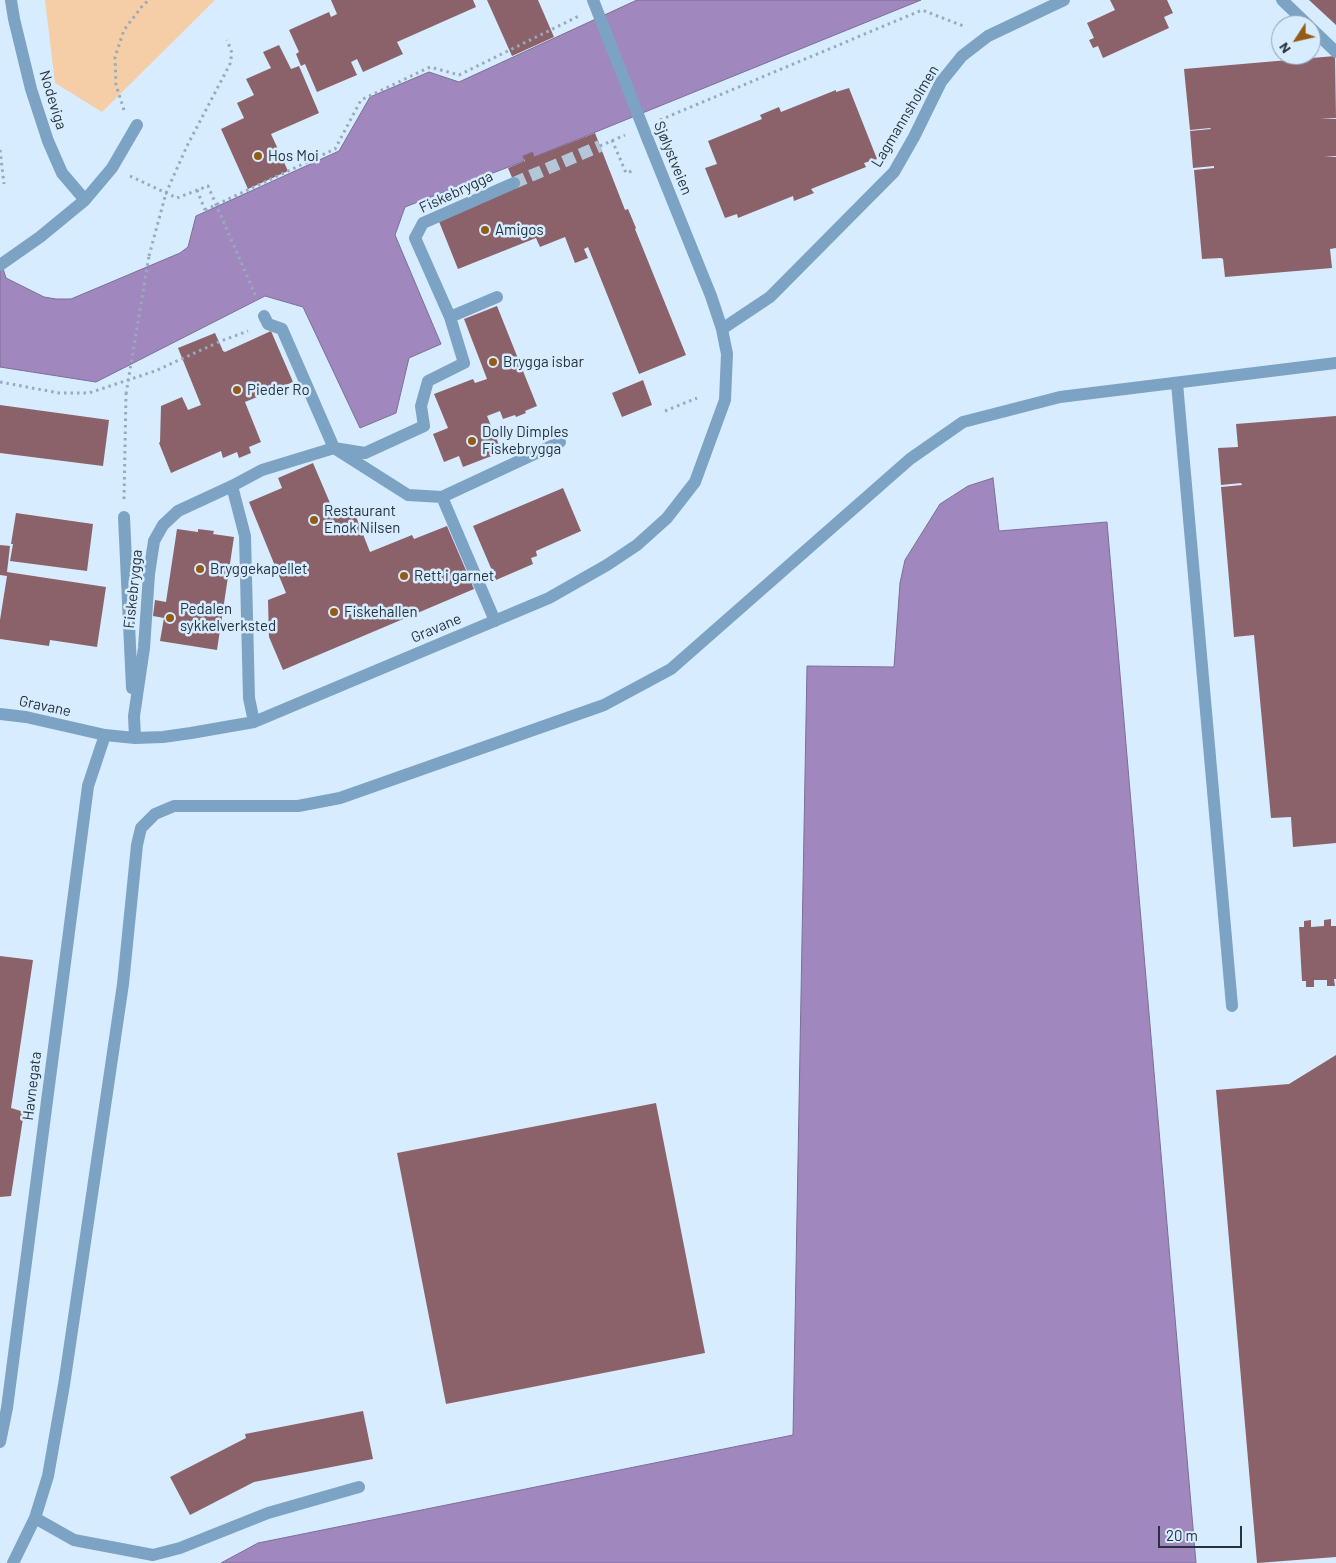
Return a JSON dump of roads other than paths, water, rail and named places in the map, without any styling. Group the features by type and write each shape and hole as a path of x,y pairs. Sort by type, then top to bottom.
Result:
{"street":[{"name":"Nodeviga","path":"11,0 31,89 48,141 62,172 85,200"},
{"name":"Sjølystveien","path":"593,0 711,296 722,329"},
{"name":"Lagmannsholmen","path":"722,329 770,297 894,172 914,137 941,82 962,56 988,36 1064,0"},
{"path":"1282,0 1298,15"},
{"path":"1321,38 1336,52"},
{"path":"0,265 40,237 85,200 112,168 137,125"},
{"name":"Fiskebrygga","path":"134,738 134,716 144,648 149,574 154,541 163,525 178,511 262,470 334,448 365,454 424,426 421,406 428,381 464,363 450,317 415,238 423,223 514,183"},
{"path":"450,317 497,297"},
{"path":"266,320 282,329 334,448 408,495 442,497 560,442"},
{"name":"Gravane","path":"0,714 26,717 105,736 134,738 163,737 254,722 549,598 607,565 637,545 667,518 694,482 725,400 727,354 722,329"},
{"path":"13,1563 35,1518 48,1476 64,1386 123,984 137,845 141,828 155,814 174,806 298,806 340,798 604,705 671,669 910,459 963,422 1060,398 1336,363"},
{"path":"1177,383 1232,1006"},
{"path":"232,486 245,536 249,698 254,722"},
{"path":"442,497 495,621"},
{"path":"124,517 134,738"},
{"name":"Havnegata","path":"0,1442 88,786 105,736"},
{"path":"35,1518 74,1540 152,1555 180,1548 268,1513 359,1487"}],"tunnel":[{"path":"514,183 600,146"}],"place":[{"name":"Hos Moi","path":"258,156"},
{"name":"Amigos","path":"485,230"},
{"name":"Brygga isbar","path":"493,362"},
{"name":"Pieder Ro","path":"237,390"},
{"name":"Dolly Dimples Fiskebrygga","path":"472,441"},
{"name":"Restaurant Enok Nilsen","path":"314,520"},
{"name":"Bryggekapellet","path":"200,569"},
{"name":"Rett i garnet","path":"404,576"},
{"name":"Fiskehallen","path":"334,612"},
{"name":"Pedalen sykkelverksted","path":"170,618"}]}
